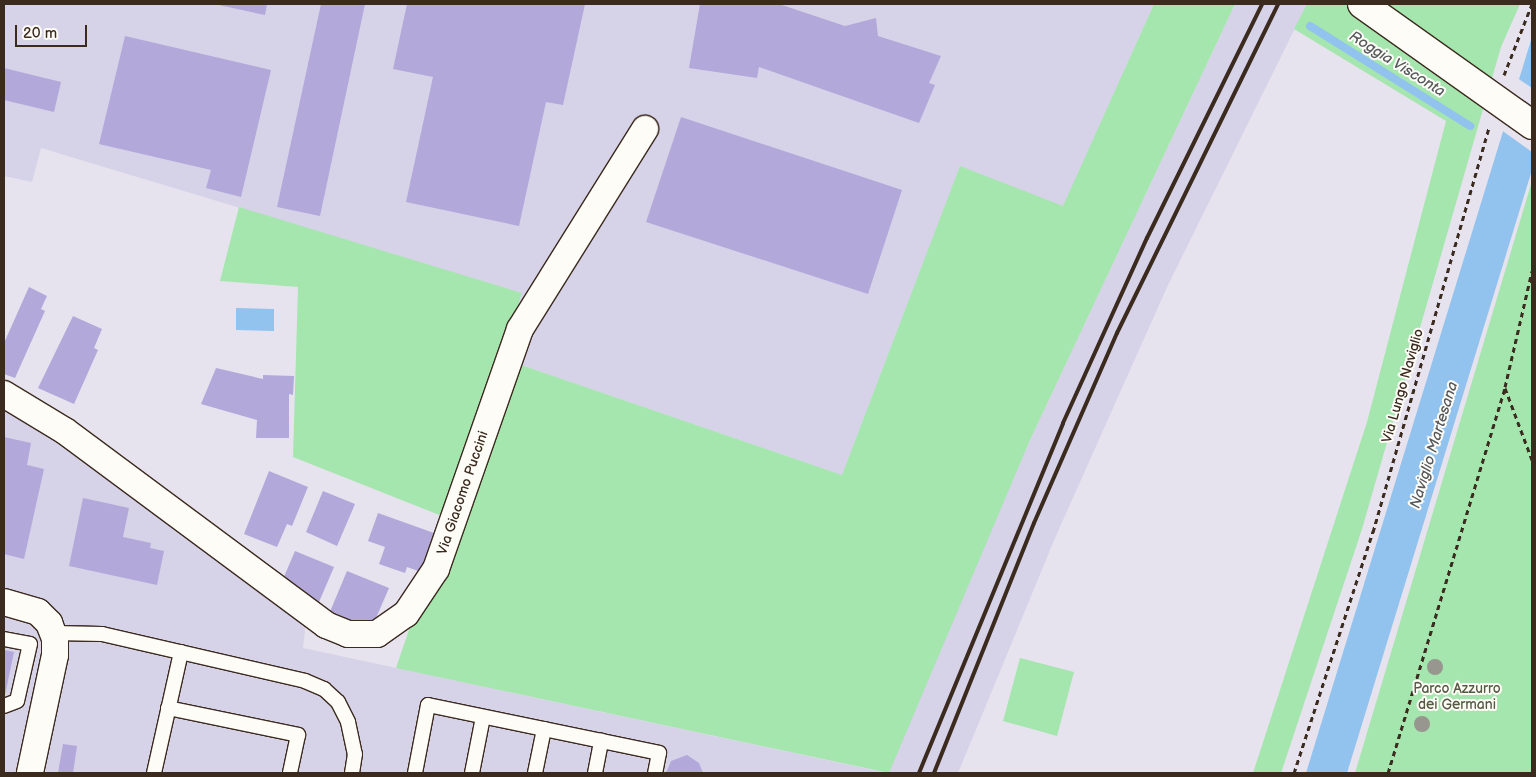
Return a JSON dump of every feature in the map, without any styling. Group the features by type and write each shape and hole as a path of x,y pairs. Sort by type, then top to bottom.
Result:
{"main road":[{"path":"1362,4 1532,125"}],"street":[{"name":"Via Giacomo Puccini","path":"4,394 66,431 326,625 348,634 377,634 406,614 436,569 520,329 646,129"},
{"path":"4,602 38,612 54,633 55,655 30,773"}],"lane":[{"path":"54,633 102,634 305,681 324,689 338,702 348,722 355,754 352,773"},
{"path":"4,639 30,644 17,701 4,706"},
{"path":"154,773 181,652"},
{"path":"415,773 428,705 659,753 655,773"},
{"path":"168,708 298,735 290,773"},
{"path":"472,773 483,716"},
{"path":"535,773 544,729"},
{"path":"595,773 601,741"}],"path":[{"path":"1503,79 1511,51 1532,4"},
{"name":"Via Lungo Naviglio","path":"1294,773 1373,532 1492,117"},
{"path":"1388,773 1505,387 1532,271"},
{"path":"1505,387 1532,460"}],"shaded area":[{"path":"4,4 1154,4 1063,207 960,167 842,475 501,358 522,293 41,148 32,182 4,176"},
{"path":"1235,4 1307,4 1168,285 1055,538 958,773 887,773 1030,440"},
{"path":"4,402 306,621 303,648 887,773 4,773"}],"green space":[{"path":"1154,4 1235,4 1030,440 889,773 396,668 447,518 293,457 298,287 220,281 239,207 522,293 501,358 842,475 960,166 1063,206"},
{"path":"1307,4 1520,4 1501,47 1362,529 1281,773 1253,773 1367,422 1446,121 1294,29"},
{"name":"Parco Azzurro dei Germani","path":"1532,181 1532,773 1355,773"},
{"path":"1020,658 1074,672 1057,736 1003,721"}],"water":[{"name":"Naviglio Martesana","path":"1532,37 1532,170 1347,773 1306,773"},
{"path":"236,308 274,309 274,331 236,330"}],"pier":[{"path":"1516,77 1532,88 1532,152 1500,129"}],"building":[{"path":"214,4 267,4 265,15"},
{"path":"321,4 365,4 320,216 277,207"},
{"path":"407,4 585,4 563,105 546,102 519,226 406,202 433,77 393,69"},
{"path":"700,4 779,4 845,26 876,18 878,36 941,56 929,83 935,85 919,123 759,67 757,78 689,68"},
{"path":"125,36 271,70 241,197 206,188 211,170 99,144"},
{"path":"4,68 61,82 54,112 4,100"},
{"path":"681,117 902,190 868,294 646,222"},
{"path":"29,287 47,296 41,309 45,311 15,378 4,374 4,343"},
{"path":"73,316 102,329 94,348 98,350 74,404 38,388"},
{"path":"216,368 263,379 263,375 294,376 293,395 289,394 289,438 256,438 257,420 201,404"},
{"path":"4,437 31,443 27,465 44,469 24,559 4,554"},
{"path":"269,471 308,487 292,526 287,524 277,547 244,534"},
{"path":"323,491 355,504 337,546 306,532"},
{"path":"83,498 129,508 123,537 151,543 150,548 164,551 157,585 69,566"},
{"path":"378,513 434,533 421,572 407,567 405,573 379,564 385,547 368,541"},
{"path":"295,551 334,567 319,602 280,586"},
{"path":"347,571 389,588 370,632 329,614"},
{"path":"4,650 14,652 5,695 4,695"},
{"path":"63,744 77,746 73,773 58,773"},
{"path":"687,755 699,763 703,773 666,773 671,761"}],"waterway":[{"name":"Roggia Visconta","path":"1310,26 1470,126"}],"railway":[{"path":"919,773 1063,423 1147,238 1262,4"},
{"path":"934,773 1034,523 1117,333 1278,4"}]}
